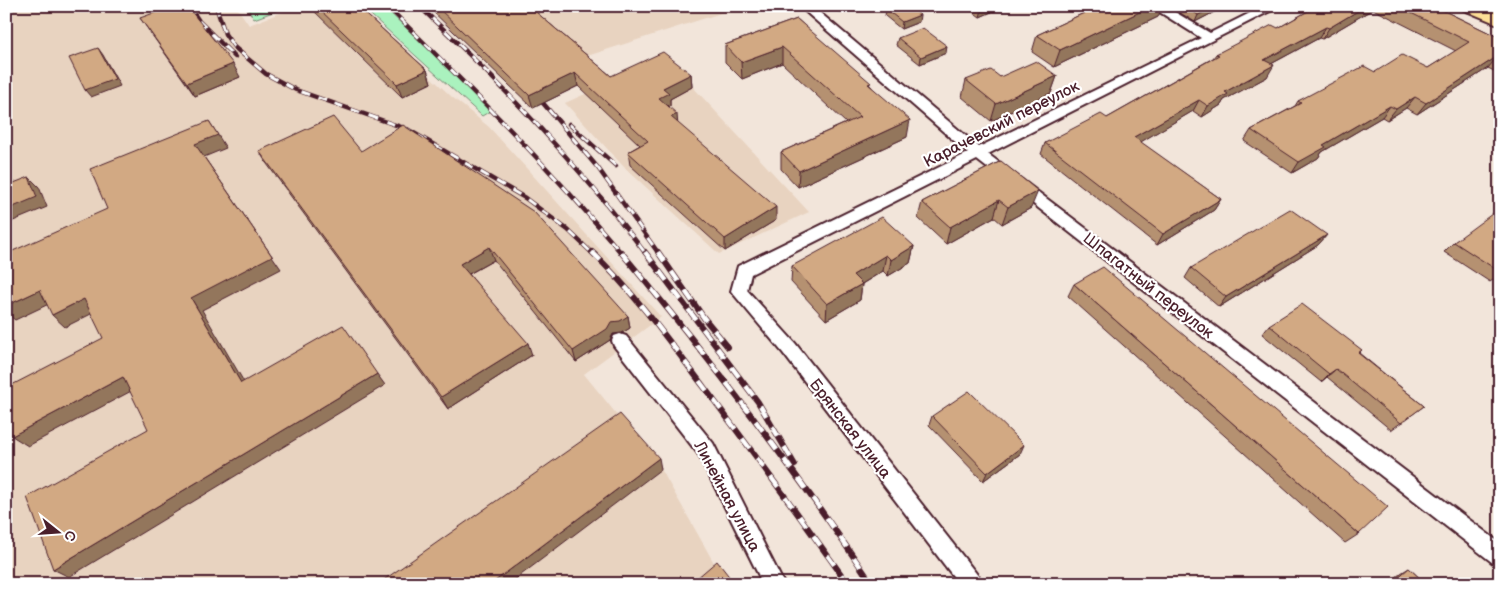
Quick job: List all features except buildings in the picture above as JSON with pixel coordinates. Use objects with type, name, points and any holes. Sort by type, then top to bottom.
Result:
[{"type":"main road","points":[[1470,6],[1500,20]]},
{"type":"street","name":"Шпагатный переулок","points":[[804,6],[978,154],[1500,556]]},
{"type":"street","points":[[1156,6],[1210,38]]},
{"type":"street","name":"Карачевский переулок","points":[[744,270],[1274,6]]},
{"type":"street","name":"Брянская улица","points":[[744,270],[739,291],[789,348],[972,584]]},
{"type":"street","name":"Линейная улица","points":[[620,341],[706,449],[774,584]]},
{"type":"shaded area","points":[[6,6],[236,6],[249,25],[298,6],[355,6],[452,97],[489,127],[661,317],[584,374],[661,469],[718,570],[729,584],[6,584]]},
{"type":"shaded area","points":[[455,6],[743,6],[528,75]]},
{"type":"shaded area","points":[[666,58],[809,212],[719,254],[624,167],[565,103]]},
{"type":"green space","points":[[246,6],[289,6],[254,19]]},
{"type":"green space","points":[[361,6],[383,6],[492,110],[482,116]]},
{"type":"railway","points":[[189,6],[199,21],[235,57]]},
{"type":"railway","points":[[216,6],[225,34],[234,47],[266,74],[296,90],[407,129],[525,198],[568,230],[593,254]]},
{"type":"railway","points":[[387,6],[478,96],[537,158],[622,254]]},
{"type":"railway","points":[[419,6],[538,125],[620,220],[646,254]]},
{"type":"railway","points":[[537,96],[598,168],[659,254]]},
{"type":"railway","points":[[569,124],[616,166]]},
{"type":"railway","points":[[592,252],[637,300],[664,335],[759,460],[848,584]]},
{"type":"railway","points":[[621,252],[751,415],[813,499],[872,584]]},
{"type":"railway","points":[[645,252],[758,402],[795,465]]},
{"type":"railway","points":[[658,252],[704,318],[728,347]]}]
